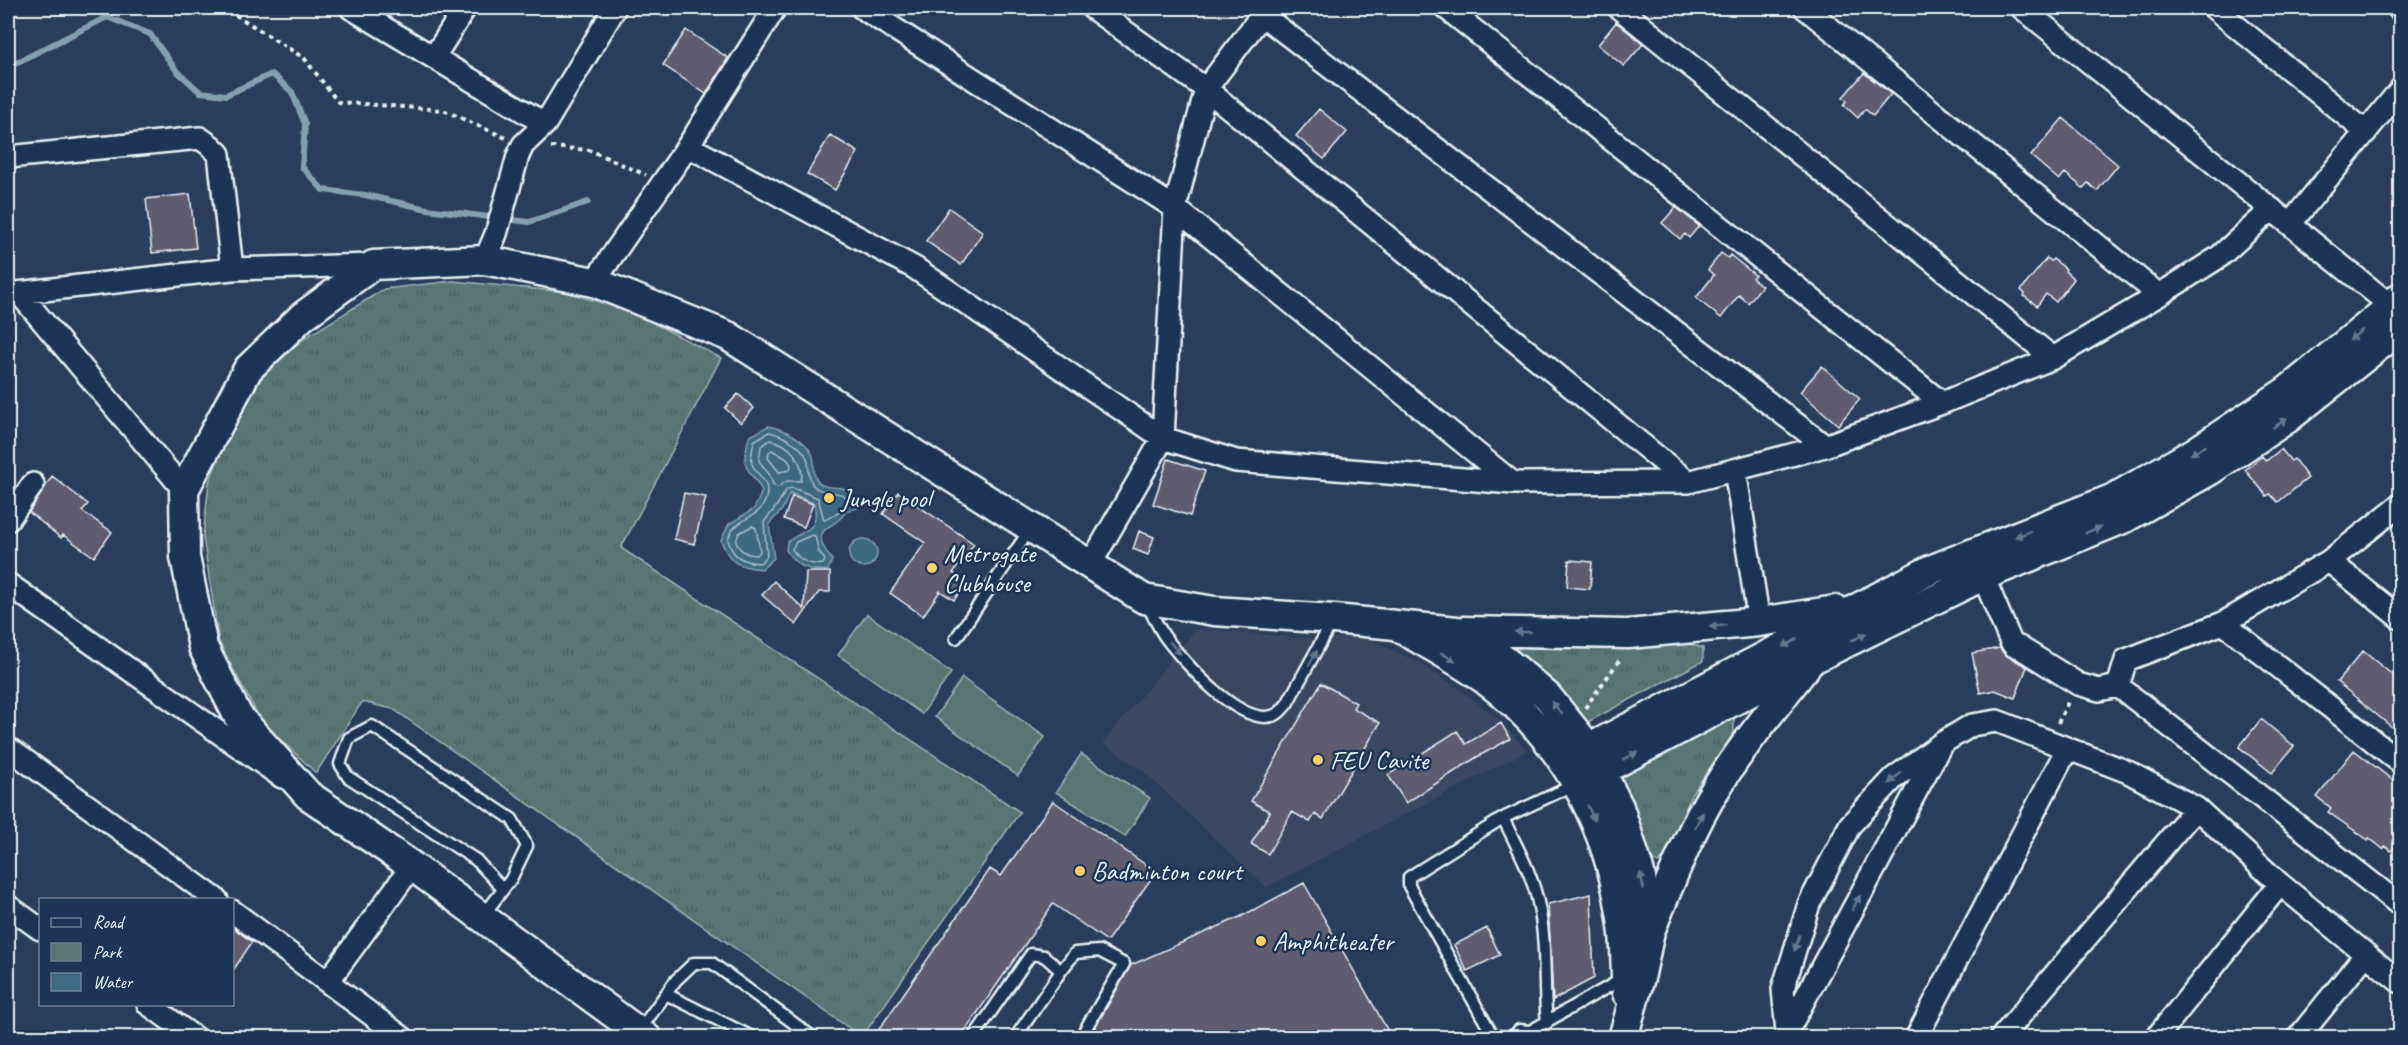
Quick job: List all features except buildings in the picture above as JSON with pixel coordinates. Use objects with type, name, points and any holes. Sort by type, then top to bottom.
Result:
[{"type":"street","points":[[351,8],[545,124]]},
{"type":"street","points":[[434,57],[465,8]]},
{"type":"street","points":[[490,247],[520,151],[545,124],[615,8]]},
{"type":"street","points":[[594,282],[688,146],[775,8]]},
{"type":"street","points":[[862,8],[1175,208],[1513,483]]},
{"type":"street","points":[[1092,8],[1206,89],[1688,482]]},
{"type":"street","points":[[1446,8],[1942,403]]},
{"type":"street","points":[[1619,8],[2053,357]]},
{"type":"street","points":[[1805,8],[2159,295]]},
{"type":"street","points":[[2022,8],[2398,311]]},
{"type":"street","points":[[2214,8],[2366,132]]},
{"type":"street","points":[[1090,565],[1163,438],[1175,208],[1206,89],[1265,11],[1825,446]]},
{"type":"street","points":[[2290,224],[2400,90]]},
{"type":"street","points":[[8,157],[200,138],[219,154],[232,268]]},
{"type":"street","points":[[688,146],[915,268],[1163,438],[1236,461],[1513,483],[1688,482],[1825,446],[1942,403],[2053,357],[2159,295],[2219,256],[2272,209]]},
{"type":"street","points":[[13,294],[232,268],[373,265],[490,247],[594,282],[728,336],[1144,599],[1214,610],[1456,631],[1628,634],[1759,621],[1859,606]]},
{"type":"street","points":[[308,795],[238,716],[202,647],[185,557],[184,490],[248,369],[303,316],[373,265]]},
{"type":"street","points":[[13,294],[184,490]]},
{"type":"street","points":[[1583,766],[1811,660],[1983,576],[2125,518],[2209,471],[2288,418],[2398,311]]},
{"type":"street","points":[[1583,766],[1859,606],[1930,570],[2114,498],[2195,452],[2287,391],[2398,311]]},
{"type":"street","points":[[1736,470],[1759,621]]},
{"type":"street","points":[[8,520],[33,484]]},
{"type":"street","points":[[2118,686],[2126,660],[2223,623],[2329,561],[2400,505]]},
{"type":"street","points":[[2329,561],[2400,618]]},
{"type":"street","points":[[1983,576],[2014,646],[2078,684],[2099,690],[2118,686],[2400,905]]},
{"type":"street","points":[[8,584],[412,866],[643,1034]]},
{"type":"street","points":[[2223,623],[2400,762]]},
{"type":"street","points":[[1398,626],[1483,678],[1508,698],[1555,748],[1583,766],[1619,807],[1640,873],[1650,931]]},
{"type":"street","points":[[1456,631],[1490,649],[1548,697],[1583,766],[1598,827],[1613,874],[1633,975]]},
{"type":"street","points":[[1626,1029],[1633,975],[1694,830],[1714,791],[1738,754],[1811,660]]},
{"type":"street","points":[[1785,1035],[1782,989],[1809,904],[1850,825],[1894,778],[1942,743],[1972,725],[1997,722],[2128,772],[2196,808],[2280,884],[2400,982]]},
{"type":"street","points":[[1785,1035],[1942,743]]},
{"type":"street","points":[[1916,1038],[2058,745]]},
{"type":"street","points":[[8,748],[214,898]]},
{"type":"street","points":[[2001,1038],[2196,808]]},
{"type":"street","points":[[329,980],[412,866]]},
{"type":"street","points":[[2156,1038],[2280,884]]},
{"type":"street","points":[[8,906],[39,928]]},
{"type":"street","points":[[234,912],[329,980],[403,1038]]},
{"type":"street","points":[[2298,1038],[2366,954]]},
{"type":"street","points":[[149,1006],[195,1038]]},
{"type":"lane","points":[[956,638],[1031,527]]},
{"type":"lane","points":[[1144,599],[1165,637],[1203,681],[1224,698],[1250,714],[1265,717],[1277,714],[1287,704],[1334,619]]},
{"type":"lane","points":[[482,917],[511,879],[526,846],[513,819],[372,726],[349,738],[340,764],[348,777],[476,860],[503,889]]},
{"type":"lane","points":[[1583,766],[1409,877],[1409,886],[1492,1037],[1512,1037],[1520,1030],[1532,1034],[1547,1023],[1633,975]]},
{"type":"lane","points":[[1503,818],[1530,873],[1539,908],[1545,953],[1547,1023]]},
{"type":"lane","points":[[1015,1038],[1075,953],[1099,951],[1124,964],[1080,1038]]},
{"type":"lane","points":[[973,1038],[1031,954],[1044,956],[1061,971]]},
{"type":"lane","points":[[643,1034],[676,980],[694,963],[712,963],[814,1038]]},
{"type":"lane","points":[[666,994],[754,1038]]},
{"type":"path","points":[[8,10],[15,8]]},
{"type":"path","points":[[219,8],[231,12],[304,58],[338,102],[443,110],[520,151],[589,150],[663,182]]},
{"type":"path","points":[[1583,710],[1623,656]]},
{"type":"path","points":[[2058,745],[2078,684]]},
{"type":"shaded area","name":"FEU Cavite","points":[[1196,629],[1305,638],[1366,638],[1416,661],[1465,693],[1503,723],[1527,751],[1266,887],[1142,770],[1103,743]]},
{"type":"green space","points":[[453,281],[566,292],[632,312],[721,358],[621,548],[1020,812],[862,1037],[393,709],[362,702],[316,773],[261,721],[219,642],[203,537],[209,482],[234,422],[256,377],[308,336],[384,289]]},
{"type":"green space","points":[[867,614],[951,673],[922,714],[838,655]]},
{"type":"green space","points":[[1686,643],[1703,648],[1703,661],[1582,725],[1515,657],[1518,649],[1526,645]]},
{"type":"green space","points":[[962,678],[1045,737],[1018,776],[935,717]]},
{"type":"green space","points":[[1723,712],[1734,719],[1734,733],[1691,795],[1668,852],[1659,863],[1645,859],[1636,838],[1617,767]]},
{"type":"green space","points":[[1081,754],[1150,798],[1125,837],[1056,792]]},
{"type":"water","name":"Jungle pool","points":[[768,426],[787,432],[810,450],[819,483],[824,486],[847,489],[855,498],[858,508],[846,511],[822,534],[821,540],[824,548],[832,560],[828,570],[804,567],[786,550],[787,542],[810,528],[815,519],[814,503],[790,493],[782,510],[769,524],[774,558],[762,569],[741,565],[731,559],[724,548],[721,540],[729,524],[754,509],[762,491],[746,466],[745,455],[749,437]]},
{"type":"water","points":[[863,539],[873,543],[877,553],[873,563],[863,567],[853,563],[849,553],[853,543]]},
{"type":"waterway","points":[[8,67],[107,17],[150,34],[176,70],[200,92],[226,95],[272,74],[292,92],[305,124],[302,167],[323,190],[365,195],[427,209],[529,222],[588,202]]},
{"type":"place","name":"Jungle pool","points":[[829,498]]},
{"type":"place","name":"Metrogate Clubhouse","points":[[932,568]]},
{"type":"place","name":"FEU Cavite","points":[[1318,760]]},
{"type":"place","name":"Badminton court","points":[[1080,871]]},
{"type":"place","name":"Amphitheater","points":[[1261,941]]}]
